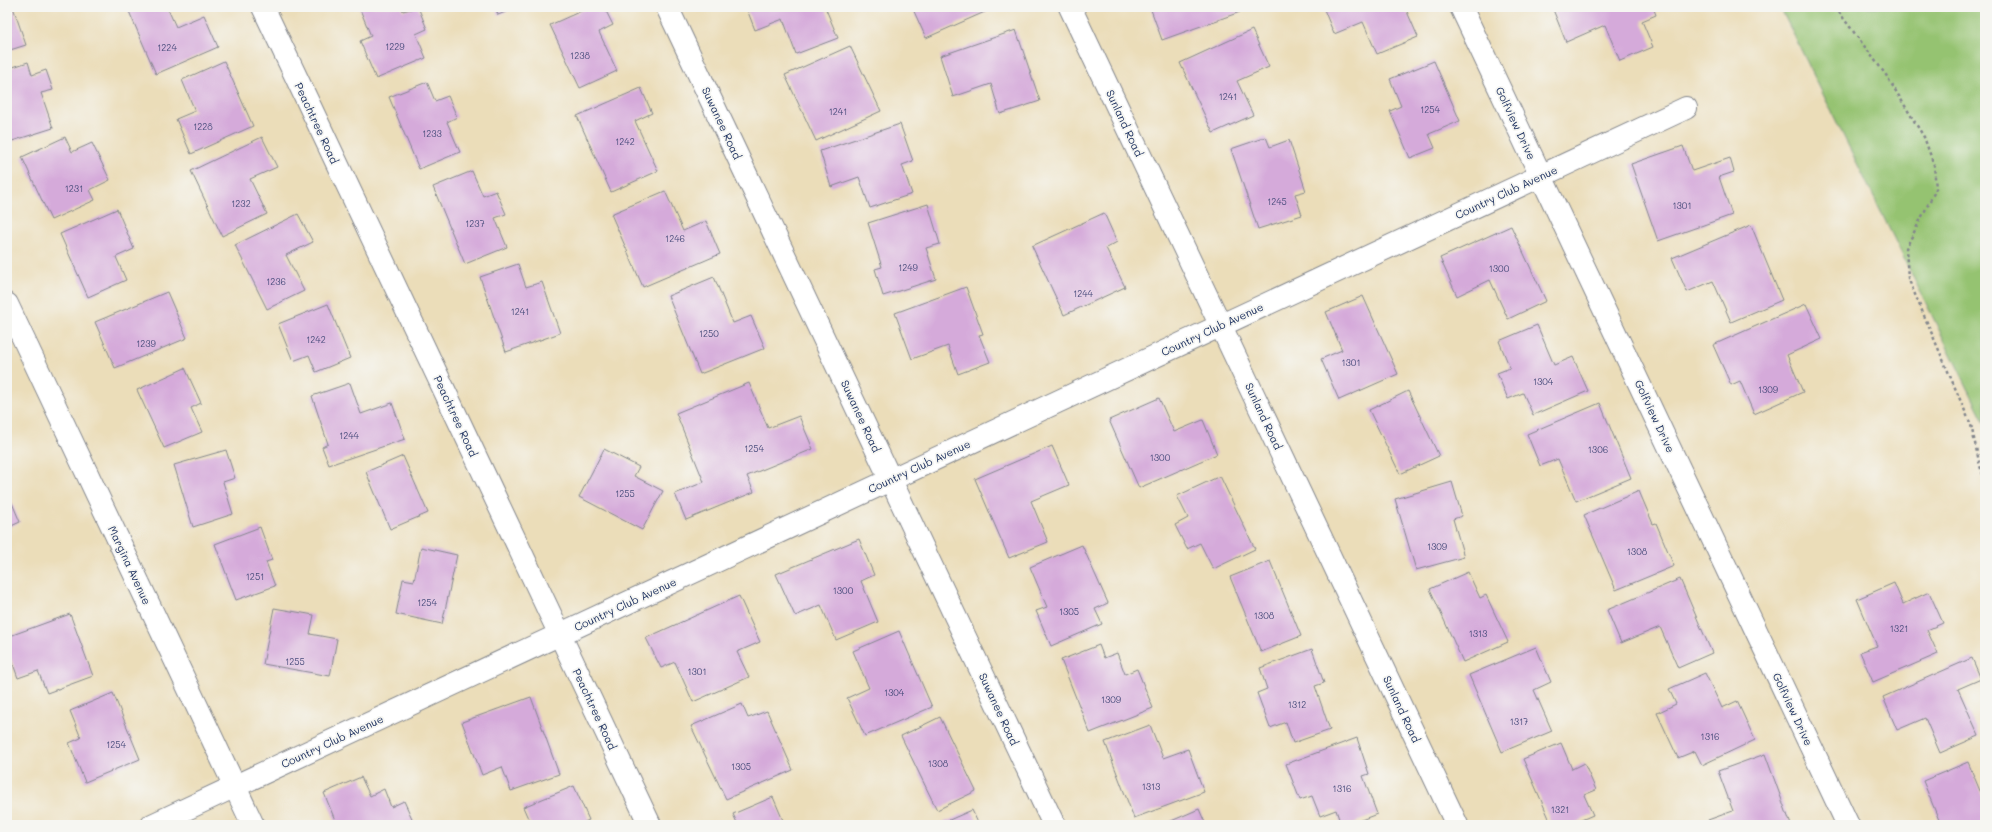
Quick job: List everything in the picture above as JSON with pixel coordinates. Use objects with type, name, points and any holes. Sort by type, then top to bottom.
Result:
[{"type":"street","name":"Peachtree Road","points":[[262,7],[650,825]]},
{"type":"street","name":"Suwanee Road","points":[[667,7],[1054,825]]},
{"type":"street","name":"Sunland Road","points":[[1070,7],[1457,825]]},
{"type":"street","name":"Golfview Drive","points":[[1461,7],[1848,825]]},
{"type":"street","name":"Country Club Avenue","points":[[152,825],[1686,108]]},
{"type":"street","name":"Margina Avenue","points":[[7,304],[253,825]]},
{"type":"path","points":[[1835,7],[1886,75],[1924,137],[1934,165],[1936,189],[1906,248],[1908,278],[1971,425],[1980,466],[1985,480]]},
{"type":"green space","points":[[1780,7],[1985,7],[1985,423]]},
{"type":"building","points":[[7,7],[13,7],[26,45],[7,51]]},
{"type":"building","points":[[132,7],[167,7],[176,27],[204,15],[218,47],[156,74],[128,9]]},
{"type":"building","points":[[359,7],[402,7],[403,11],[418,7],[427,29],[416,34],[426,58],[376,79],[360,41],[371,36]]},
{"type":"building","points":[[495,7],[518,7],[498,15]]},
{"type":"building","points":[[590,7],[604,7],[613,25],[599,32],[617,71],[580,88],[550,25]]},
{"type":"building","points":[[746,7],[825,7],[838,38],[796,54],[783,19],[755,30]]},
{"type":"building","points":[[912,7],[996,7],[926,38]]},
{"type":"building","points":[[1150,7],[1238,7],[1240,12],[1162,40]]},
{"type":"building","points":[[1323,7],[1405,7],[1418,37],[1377,54],[1363,22],[1334,34]]},
{"type":"building","points":[[1552,7],[1653,7],[1656,15],[1642,21],[1653,47],[1620,61],[1605,25],[1566,42]]},
{"type":"building","points":[[1016,30],[1040,101],[1000,114],[991,84],[953,97],[940,56]]},
{"type":"building","points":[[1252,30],[1269,67],[1237,81],[1253,115],[1213,133],[1180,63]]},
{"type":"building","points":[[850,46],[881,111],[816,141],[785,75]]},
{"type":"building","points":[[224,61],[253,126],[191,154],[176,119],[195,111],[182,80]]},
{"type":"building","points":[[1434,61],[1460,121],[1429,134],[1435,148],[1410,158],[1390,111],[1401,106],[1390,79]]},
{"type":"building","points":[[28,62],[32,75],[46,70],[53,90],[41,93],[53,128],[9,142],[7,135],[7,69]]},
{"type":"building","points":[[427,82],[435,101],[448,96],[457,117],[447,122],[460,152],[419,169],[389,97]]},
{"type":"building","points":[[641,88],[652,113],[635,121],[658,171],[611,192],[577,116]]},
{"type":"building","points":[[900,124],[913,161],[902,165],[912,194],[870,208],[859,177],[831,187],[820,151]]},
{"type":"building","points":[[65,137],[72,152],[92,143],[110,180],[90,190],[95,200],[51,220],[22,157]]},
{"type":"building","points":[[262,137],[277,167],[250,179],[267,214],[222,236],[191,171]]},
{"type":"building","points":[[1266,137],[1270,147],[1289,140],[1306,191],[1295,194],[1302,215],[1258,229],[1231,149]]},
{"type":"building","points":[[1683,146],[1692,171],[1730,158],[1734,172],[1719,177],[1732,215],[1658,241],[1631,164]]},
{"type":"building","points":[[472,171],[483,196],[496,191],[506,214],[495,218],[507,247],[465,264],[433,187]]},
{"type":"building","points":[[665,191],[683,231],[706,221],[720,254],[643,287],[611,214]]},
{"type":"building","points":[[928,204],[940,244],[926,248],[936,279],[883,296],[875,269],[882,267],[868,223]]},
{"type":"building","points":[[117,209],[134,249],[116,257],[126,280],[88,297],[60,234]]},
{"type":"building","points":[[1104,213],[1117,242],[1106,248],[1125,287],[1064,315],[1032,246]]},
{"type":"building","points":[[298,214],[313,242],[286,255],[304,291],[267,309],[235,245]]},
{"type":"building","points":[[1751,225],[1782,300],[1731,322],[1713,281],[1687,292],[1672,258]]},
{"type":"building","points":[[1511,226],[1546,301],[1508,319],[1490,280],[1457,296],[1440,258]]},
{"type":"building","points":[[518,264],[526,287],[542,282],[560,333],[506,352],[480,277]]},
{"type":"building","points":[[714,277],[733,323],[751,316],[765,348],[700,374],[668,296]]},
{"type":"building","points":[[966,287],[983,334],[979,335],[990,362],[958,374],[948,346],[912,359],[895,313]]},
{"type":"building","points":[[167,292],[187,338],[115,368],[95,322]]},
{"type":"building","points":[[1363,296],[1398,374],[1339,400],[1321,359],[1342,350],[1326,312]]},
{"type":"building","points":[[328,304],[350,358],[316,372],[309,355],[293,361],[278,324]]},
{"type":"building","points":[[1806,304],[1822,339],[1787,355],[1803,392],[1754,414],[1740,381],[1731,385],[1713,345]]},
{"type":"building","points":[[1537,325],[1554,365],[1573,357],[1588,391],[1533,415],[1523,393],[1508,399],[1497,373],[1510,368],[1499,341]]},
{"type":"building","points":[[185,368],[201,403],[191,408],[202,432],[164,448],[137,390]]},
{"type":"building","points":[[350,383],[361,414],[392,403],[405,439],[329,465],[322,447],[328,444],[312,396]]},
{"type":"building","points":[[749,383],[768,428],[799,416],[813,449],[747,476],[754,492],[686,520],[675,494],[704,482],[676,413]]},
{"type":"building","points":[[1408,391],[1439,456],[1400,474],[1369,410]]},
{"type":"building","points":[[1159,398],[1174,432],[1203,420],[1217,454],[1139,488],[1109,420]]},
{"type":"building","points":[[1600,403],[1631,478],[1576,501],[1558,459],[1540,466],[1527,434]]},
{"type":"building","points":[[1052,446],[1069,485],[1031,501],[1048,542],[1009,558],[975,479]]},
{"type":"building","points":[[604,449],[639,467],[634,476],[663,491],[642,530],[579,497]]},
{"type":"building","points":[[226,450],[235,478],[223,482],[233,514],[193,527],[174,465]]},
{"type":"building","points":[[403,456],[428,513],[390,529],[366,472]]},
{"type":"building","points":[[1220,476],[1255,549],[1213,569],[1200,543],[1187,549],[1175,525],[1188,518],[1177,496]]},
{"type":"building","points":[[1452,482],[1462,516],[1453,519],[1464,557],[1416,570],[1395,499]]},
{"type":"building","points":[[7,491],[20,522],[7,528]]},
{"type":"building","points":[[1639,491],[1653,524],[1656,523],[1674,566],[1616,590],[1584,515]]},
{"type":"building","points":[[260,527],[272,560],[266,562],[275,586],[236,600],[215,544]]},
{"type":"building","points":[[859,539],[874,575],[861,581],[878,622],[836,640],[821,605],[795,616],[776,574]]},
{"type":"building","points":[[1082,545],[1108,603],[1095,609],[1102,624],[1051,646],[1036,611],[1047,607],[1030,567]]},
{"type":"building","points":[[421,547],[457,555],[442,624],[396,614],[403,579],[414,581]]},
{"type":"building","points":[[1270,561],[1301,636],[1261,652],[1230,577]]},
{"type":"building","points":[[1468,572],[1480,598],[1486,595],[1508,642],[1463,662],[1430,589]]},
{"type":"building","points":[[1680,579],[1712,653],[1678,668],[1660,627],[1621,643],[1607,610]]},
{"type":"building","points":[[1894,583],[1903,604],[1929,592],[1943,623],[1927,630],[1938,654],[1873,682],[1860,652],[1877,646],[1857,599]]},
{"type":"building","points":[[739,596],[760,642],[737,652],[749,677],[693,702],[675,662],[661,668],[646,638]]},
{"type":"building","points":[[274,608],[314,615],[310,634],[337,639],[330,676],[263,664]]},
{"type":"building","points":[[70,614],[93,676],[47,693],[38,671],[18,678],[7,647],[7,637]]},
{"type":"building","points":[[899,631],[932,707],[865,736],[847,698],[869,688],[853,651]]},
{"type":"building","points":[[1099,645],[1104,658],[1117,653],[1125,674],[1137,669],[1153,708],[1090,733],[1061,660]]},
{"type":"building","points":[[1536,647],[1551,682],[1534,690],[1552,731],[1502,752],[1469,675]]},
{"type":"building","points":[[1312,649],[1324,683],[1315,686],[1330,730],[1293,743],[1286,722],[1270,728],[1257,693],[1267,689],[1260,668]]},
{"type":"building","points":[[1972,658],[1981,679],[1958,689],[1979,736],[1940,753],[1925,718],[1897,730],[1883,697]]},
{"type":"building","points":[[1705,673],[1722,708],[1737,701],[1755,740],[1702,765],[1695,751],[1678,758],[1657,713],[1676,704],[1669,689]]},
{"type":"building","points":[[113,693],[140,759],[85,782],[69,743],[81,738],[70,711]]},
{"type":"building","points":[[531,697],[559,774],[511,791],[502,767],[482,775],[462,722]]},
{"type":"building","points":[[742,704],[748,718],[767,711],[793,770],[726,799],[691,726]]},
{"type":"building","points":[[940,717],[976,791],[937,810],[901,736]]},
{"type":"building","points":[[1150,725],[1163,758],[1188,749],[1204,792],[1134,818],[1105,742]]},
{"type":"building","points":[[1357,738],[1369,774],[1363,776],[1377,814],[1348,825],[1341,825],[1336,810],[1320,816],[1312,796],[1300,800],[1286,764]]},
{"type":"building","points":[[1561,743],[1572,769],[1584,763],[1596,790],[1584,795],[1593,815],[1570,825],[1552,825],[1523,759]]},
{"type":"building","points":[[1765,754],[1791,825],[1710,825],[1708,820],[1733,811],[1718,771]]},
{"type":"building","points":[[1968,762],[1983,798],[1985,798],[1985,825],[1941,825],[1923,781]]},
{"type":"building","points":[[361,777],[370,796],[384,789],[391,807],[404,801],[415,825],[337,825],[324,793]]},
{"type":"building","points":[[574,786],[589,820],[578,825],[531,825],[523,807]]},
{"type":"building","points":[[773,797],[785,825],[738,825],[733,814]]},
{"type":"building","points":[[1199,809],[1206,825],[1162,825]]},
{"type":"building","points":[[972,810],[979,825],[938,825]]}]
